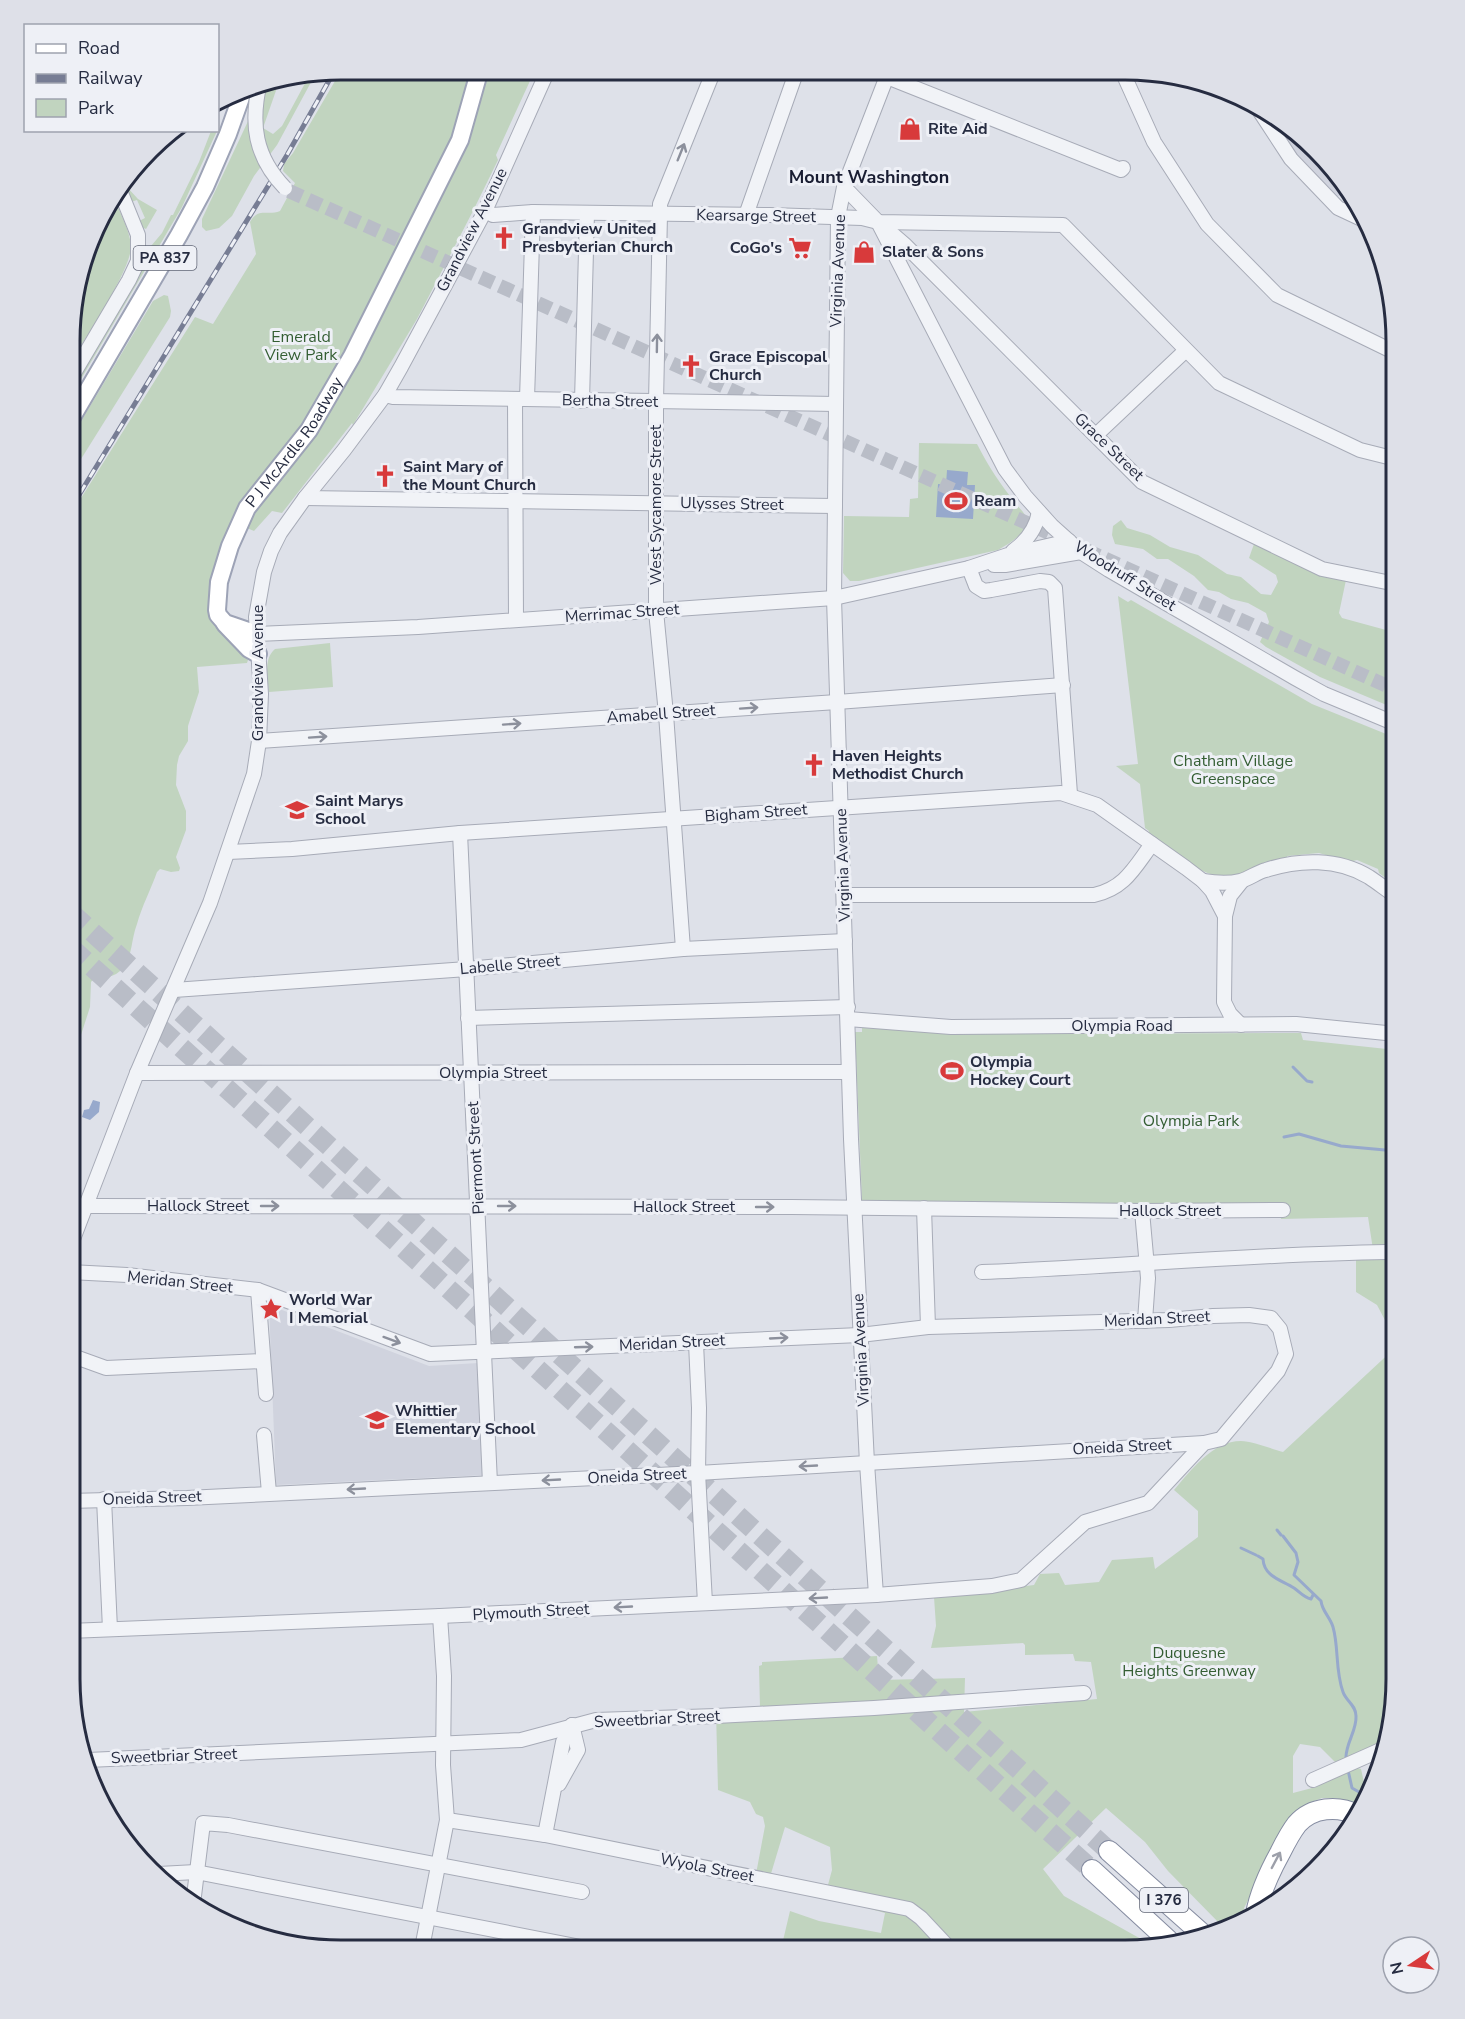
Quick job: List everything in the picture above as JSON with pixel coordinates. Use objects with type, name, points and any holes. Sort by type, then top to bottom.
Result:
[{"type":"highway","points":[[1260,1902],[1267,1877],[1292,1832],[1302,1820],[1316,1812],[1332,1808],[1349,1812]]},
{"type":"highway","name":"I 376","points":[[1109,1851],[1197,1929]]},
{"type":"highway","name":"I 376","points":[[1092,1870],[1164,1936]]},
{"type":"main road","name":"P J McArdle Roadway","points":[[225,623],[217,610],[219,582],[234,536],[247,508],[309,430],[352,356],[460,140],[477,80]]},
{"type":"main road","name":"PA 837","points":[[80,404],[205,187],[240,99]]},
{"type":"main road","points":[[225,623],[257,634]]},
{"type":"main road","points":[[225,623],[249,649],[258,654]]},
{"type":"street","name":"Grandview Avenue","points":[[80,1220],[137,1073],[210,903],[254,774],[259,741],[261,694],[256,617],[260,588],[271,551],[280,533],[304,498],[385,395],[485,211],[544,80]]},
{"type":"street","name":"West Sycamore Street","points":[[683,950],[656,610],[656,402],[660,204],[710,80]]},
{"type":"street","points":[[746,215],[793,80]]},
{"type":"street","name":"Virginia Avenue","points":[[876,1595],[867,1463],[848,1072],[845,895],[834,598],[838,217],[844,187],[886,80]]},
{"type":"street","points":[[903,80],[1122,169]]},
{"type":"street","points":[[1126,80],[1154,142],[1207,224],[1277,295],[1386,348]]},
{"type":"street","points":[[258,93],[255,116],[257,139],[268,167],[287,189]]},
{"type":"street","points":[[1268,123],[1291,159],[1338,208],[1354,215]]},
{"type":"street","name":"Woodruff Street","points":[[844,187],[878,222],[997,455],[1014,482],[1039,512],[1069,542],[1109,570],[1295,678],[1324,694],[1386,720]]},
{"type":"street","points":[[80,363],[138,261],[138,235],[123,198]]},
{"type":"street","name":"Kearsarge Street","points":[[485,211],[493,215],[533,212],[746,215],[862,218],[878,222],[1063,225],[1185,351]]},
{"type":"street","points":[[516,620],[515,502],[533,212]]},
{"type":"street","points":[[582,401],[587,213]]},
{"type":"street","name":"Grace Street","points":[[878,222],[904,244],[1142,482],[1322,569],[1386,582]]},
{"type":"street","points":[[1096,435],[1185,351],[1219,383],[1360,450],[1386,456]]},
{"type":"street","name":"Bertha Street","points":[[385,395],[582,401],[836,404]]},
{"type":"street","name":"Ulysses Street","points":[[304,498],[835,506]]},
{"type":"street","points":[[1008,555],[1026,541],[1037,521],[1039,512]]},
{"type":"street","name":"Merrimac Street","points":[[257,634],[407,628],[834,598],[1069,542]]},
{"type":"street","name":"Merrimac Street","points":[[976,566],[1005,565],[1081,552]]},
{"type":"street","points":[[976,566],[976,586],[984,591],[1040,581],[1052,585],[1056,594],[1070,794]]},
{"type":"street","name":"Amabell Street","points":[[259,741],[1063,685]]},
{"type":"street","name":"Bigham Street","points":[[228,852],[292,849],[460,833],[673,818],[781,813],[1045,793],[1070,794],[1097,805],[1203,881],[1225,916]]},
{"type":"street","name":"Piermont Street","points":[[460,833],[490,1483]]},
{"type":"street","points":[[845,895],[1094,895],[1111,890],[1124,882],[1152,844]]},
{"type":"street","points":[[1203,881],[1224,883],[1242,881],[1279,866],[1313,861],[1365,875],[1386,889]]},
{"type":"street","points":[[1205,1025],[1218,1014],[1224,1002],[1225,916],[1230,897],[1242,881]]},
{"type":"street","name":"Labelle Street","points":[[174,990],[467,969],[683,950],[845,941]]},
{"type":"street","points":[[1224,1002],[1230,1014],[1240,1025]]},
{"type":"street","name":"Olympia Road","points":[[468,1018],[848,1013],[951,1027],[1296,1024],[1386,1033]]},
{"type":"street","name":"Olympia Street","points":[[137,1073],[848,1072]]},
{"type":"street","name":"Hallock Street","points":[[85,1206],[1283,1210]]},
{"type":"street","points":[[924,1208],[927,1327]]},
{"type":"street","points":[[1142,1211],[1148,1290],[1145,1321]]},
{"type":"street","points":[[982,1272],[1322,1253],[1386,1252]]},
{"type":"street","name":"Meridan Street","points":[[80,1273],[127,1275],[258,1290],[430,1354],[861,1335],[927,1327],[1185,1320],[1213,1316],[1271,1318],[1281,1329],[1286,1354],[1278,1371],[1221,1439],[1204,1443]]},
{"type":"street","points":[[258,1290],[266,1394]]},
{"type":"street","points":[[696,1343],[699,1408],[698,1473],[705,1603]]},
{"type":"street","points":[[80,1359],[106,1368],[263,1361]]},
{"type":"street","points":[[264,1435],[269,1493]]},
{"type":"street","name":"Oneida Street","points":[[80,1500],[187,1498],[698,1473],[1204,1443]]},
{"type":"street","name":"Plymouth Street","points":[[80,1630],[876,1595],[992,1586],[1021,1580],[1084,1522],[1148,1503],[1204,1443]]},
{"type":"street","points":[[104,1499],[110,1629]]},
{"type":"street","points":[[424,1940],[447,1820],[444,1782],[444,1676],[440,1616]]},
{"type":"street","name":"Sweetbriar Street","points":[[92,1760],[521,1740],[596,1720],[874,1708],[1084,1693]]},
{"type":"street","points":[[545,1835],[563,1742],[572,1725]]},
{"type":"street","points":[[1313,1780],[1375,1752]]},
{"type":"street","name":"Wyola Street","points":[[447,1820],[545,1835],[909,1909],[942,1940]]},
{"type":"street","points":[[194,1894],[203,1823],[228,1825],[582,1892]]},
{"type":"street","points":[[167,1874],[196,1872],[549,1940]]},
{"type":"shaded area","points":[[1282,132],[1321,168],[1341,196],[1336,197],[1295,154]]},
{"type":"shaded area","name":"Whittier Elementary School","points":[[269,1305],[429,1366],[478,1363],[485,1475],[276,1485]]},
{"type":"green space","name":"Emerald View Park","points":[[336,80],[530,80],[496,155],[498,160],[473,211],[417,319],[353,425],[352,423],[282,513],[272,511],[254,531],[247,528],[245,500],[209,611],[248,660],[247,663],[197,667],[199,692],[188,726],[188,741],[179,756],[177,765],[176,785],[186,811],[186,830],[176,857],[180,868],[179,871],[171,872],[160,869],[157,872],[139,917],[129,958],[123,968],[114,975],[91,982],[90,1007],[80,1038],[80,500],[195,317],[213,324],[256,254],[250,222],[260,213],[280,211],[295,183],[283,171],[284,164],[293,153]]},
{"type":"green space","points":[[311,81],[277,145],[254,176],[232,216],[219,228],[206,231],[202,227],[202,219],[262,91],[277,87],[263,128],[273,134],[282,126],[306,82]]},
{"type":"green space","points":[[211,132],[217,132],[182,207],[80,381],[80,374],[134,282],[146,252],[173,215],[199,162]]},
{"type":"green space","points":[[129,189],[138,199],[157,210],[146,229],[141,227],[139,221],[145,218],[137,200],[131,202],[127,192]]},
{"type":"green space","points":[[117,205],[128,232],[131,245],[130,255],[107,303],[80,346],[80,324],[88,273],[99,241]]},
{"type":"green space","points":[[164,295],[168,296],[170,317],[80,461],[80,423],[153,301]]},
{"type":"green space","points":[[919,443],[977,444],[995,475],[1025,516],[1027,520],[1024,530],[998,550],[859,581],[850,581],[843,573],[844,516],[909,517],[910,499],[918,498]]},
{"type":"green space","points":[[1121,520],[1127,528],[1150,535],[1170,547],[1198,555],[1227,574],[1241,577],[1261,594],[1271,595],[1278,582],[1276,575],[1249,558],[1254,544],[1298,565],[1346,580],[1339,613],[1342,618],[1386,630],[1386,705],[1320,677],[1266,647],[1260,642],[1269,622],[1266,613],[1248,603],[1208,590],[1194,576],[1168,559],[1157,559],[1143,549],[1115,544],[1112,535],[1113,526]]},
{"type":"green space","name":"Chatham Village Greenspace","points":[[1118,596],[1128,602],[1131,600],[1312,704],[1386,734],[1386,878],[1379,873],[1378,869],[1357,860],[1349,862],[1319,853],[1287,856],[1287,859],[1239,876],[1226,877],[1202,870],[1179,857],[1148,833],[1149,831],[1145,828],[1140,784],[1116,766],[1138,764]]},
{"type":"green space","points":[[330,643],[333,687],[269,692],[268,663],[275,649]]},
{"type":"green space","name":"Olympia Park","points":[[862,1028],[1005,1034],[1301,1033],[1303,1040],[1386,1049],[1386,1322],[1377,1305],[1356,1292],[1356,1256],[1374,1256],[1368,1217],[1281,1219],[1280,1205],[862,1201],[855,1032],[862,1032]]},
{"type":"green space","name":"Duquesne Heights Greenway","points":[[1386,1356],[1386,1678],[1377,1745],[1336,1763],[1320,1747],[1300,1744],[1293,1756],[1293,1793],[1316,1787],[1354,1767],[1361,1769],[1364,1783],[1354,1803],[1335,1798],[1322,1798],[1306,1804],[1290,1818],[1244,1911],[1218,1922],[1168,1871],[1145,1842],[1106,1808],[1043,1869],[1064,1896],[1141,1939],[783,1940],[790,1911],[819,1921],[881,1933],[885,1913],[825,1896],[832,1870],[830,1847],[785,1827],[770,1877],[756,1874],[765,1826],[763,1817],[756,1814],[750,1802],[718,1790],[716,1711],[760,1708],[759,1666],[762,1662],[877,1656],[879,1680],[965,1678],[964,1712],[1097,1699],[1091,1662],[1075,1661],[1073,1654],[1025,1655],[1023,1643],[931,1648],[936,1626],[934,1597],[1034,1585],[1040,1574],[1059,1573],[1065,1585],[1099,1582],[1112,1560],[1153,1557],[1155,1569],[1198,1537],[1198,1511],[1174,1490],[1203,1458],[1221,1446],[1241,1441],[1283,1452]]},
{"type":"water","name":"Ream","points":[[947,470],[968,472],[967,485],[975,485],[973,519],[936,517],[938,484],[946,485]]},
{"type":"water","points":[[93,1100],[100,1102],[99,1112],[90,1120],[82,1117],[84,1110],[89,1109]]},
{"type":"waterway","points":[[1293,1067],[1307,1081],[1312,1082]]},
{"type":"waterway","points":[[1284,1137],[1299,1134],[1341,1146],[1386,1150]]},
{"type":"waterway","points":[[1277,1530],[1281,1535]]},
{"type":"waterway","points":[[1283,1536],[1296,1553],[1298,1562],[1294,1575],[1321,1601],[1333,1627],[1341,1684],[1344,1695],[1356,1716],[1346,1757]]},
{"type":"waterway","points":[[1241,1548],[1256,1555]]},
{"type":"waterway","points":[[1258,1556],[1263,1559],[1267,1570],[1274,1577],[1308,1598],[1311,1599],[1313,1595]]},
{"type":"waterway","points":[[1348,1770],[1352,1788],[1360,1792]]},
{"type":"tunnel","points":[[289,191],[1069,542]]},
{"type":"tunnel","points":[[1086,550],[1386,685]]},
{"type":"tunnel","points":[[80,921],[1109,1851]]},
{"type":"tunnel","points":[[80,956],[1092,1870]]},
{"type":"railway","points":[[80,493],[287,155],[329,80]]},
{"type":"place","name":"Rite Aid","points":[[910,129]]},
{"type":"place","name":"Grandview United Presbyterian Church","points":[[504,238]]},
{"type":"place","name":"CoGo's","points":[[800,248]]},
{"type":"place","name":"Slater & Sons","points":[[864,252]]},
{"type":"place","name":"Grace Episcopal Church","points":[[691,366]]},
{"type":"place","name":"Saint Mary of the Mount Church","points":[[385,476]]},
{"type":"place","name":"Ream","points":[[956,501]]},
{"type":"place","name":"Haven Heights Methodist Church","points":[[814,765]]},
{"type":"place","name":"Saint Marys School","points":[[297,810]]},
{"type":"place","name":"Olympia Hockey Court","points":[[952,1071]]},
{"type":"place","name":"World War I Memorial","points":[[271,1309]]},
{"type":"place","name":"Whittier Elementary School","points":[[377,1420]]},
{"type":"district","name":"Mount Washington","points":[[869,177]]}]
